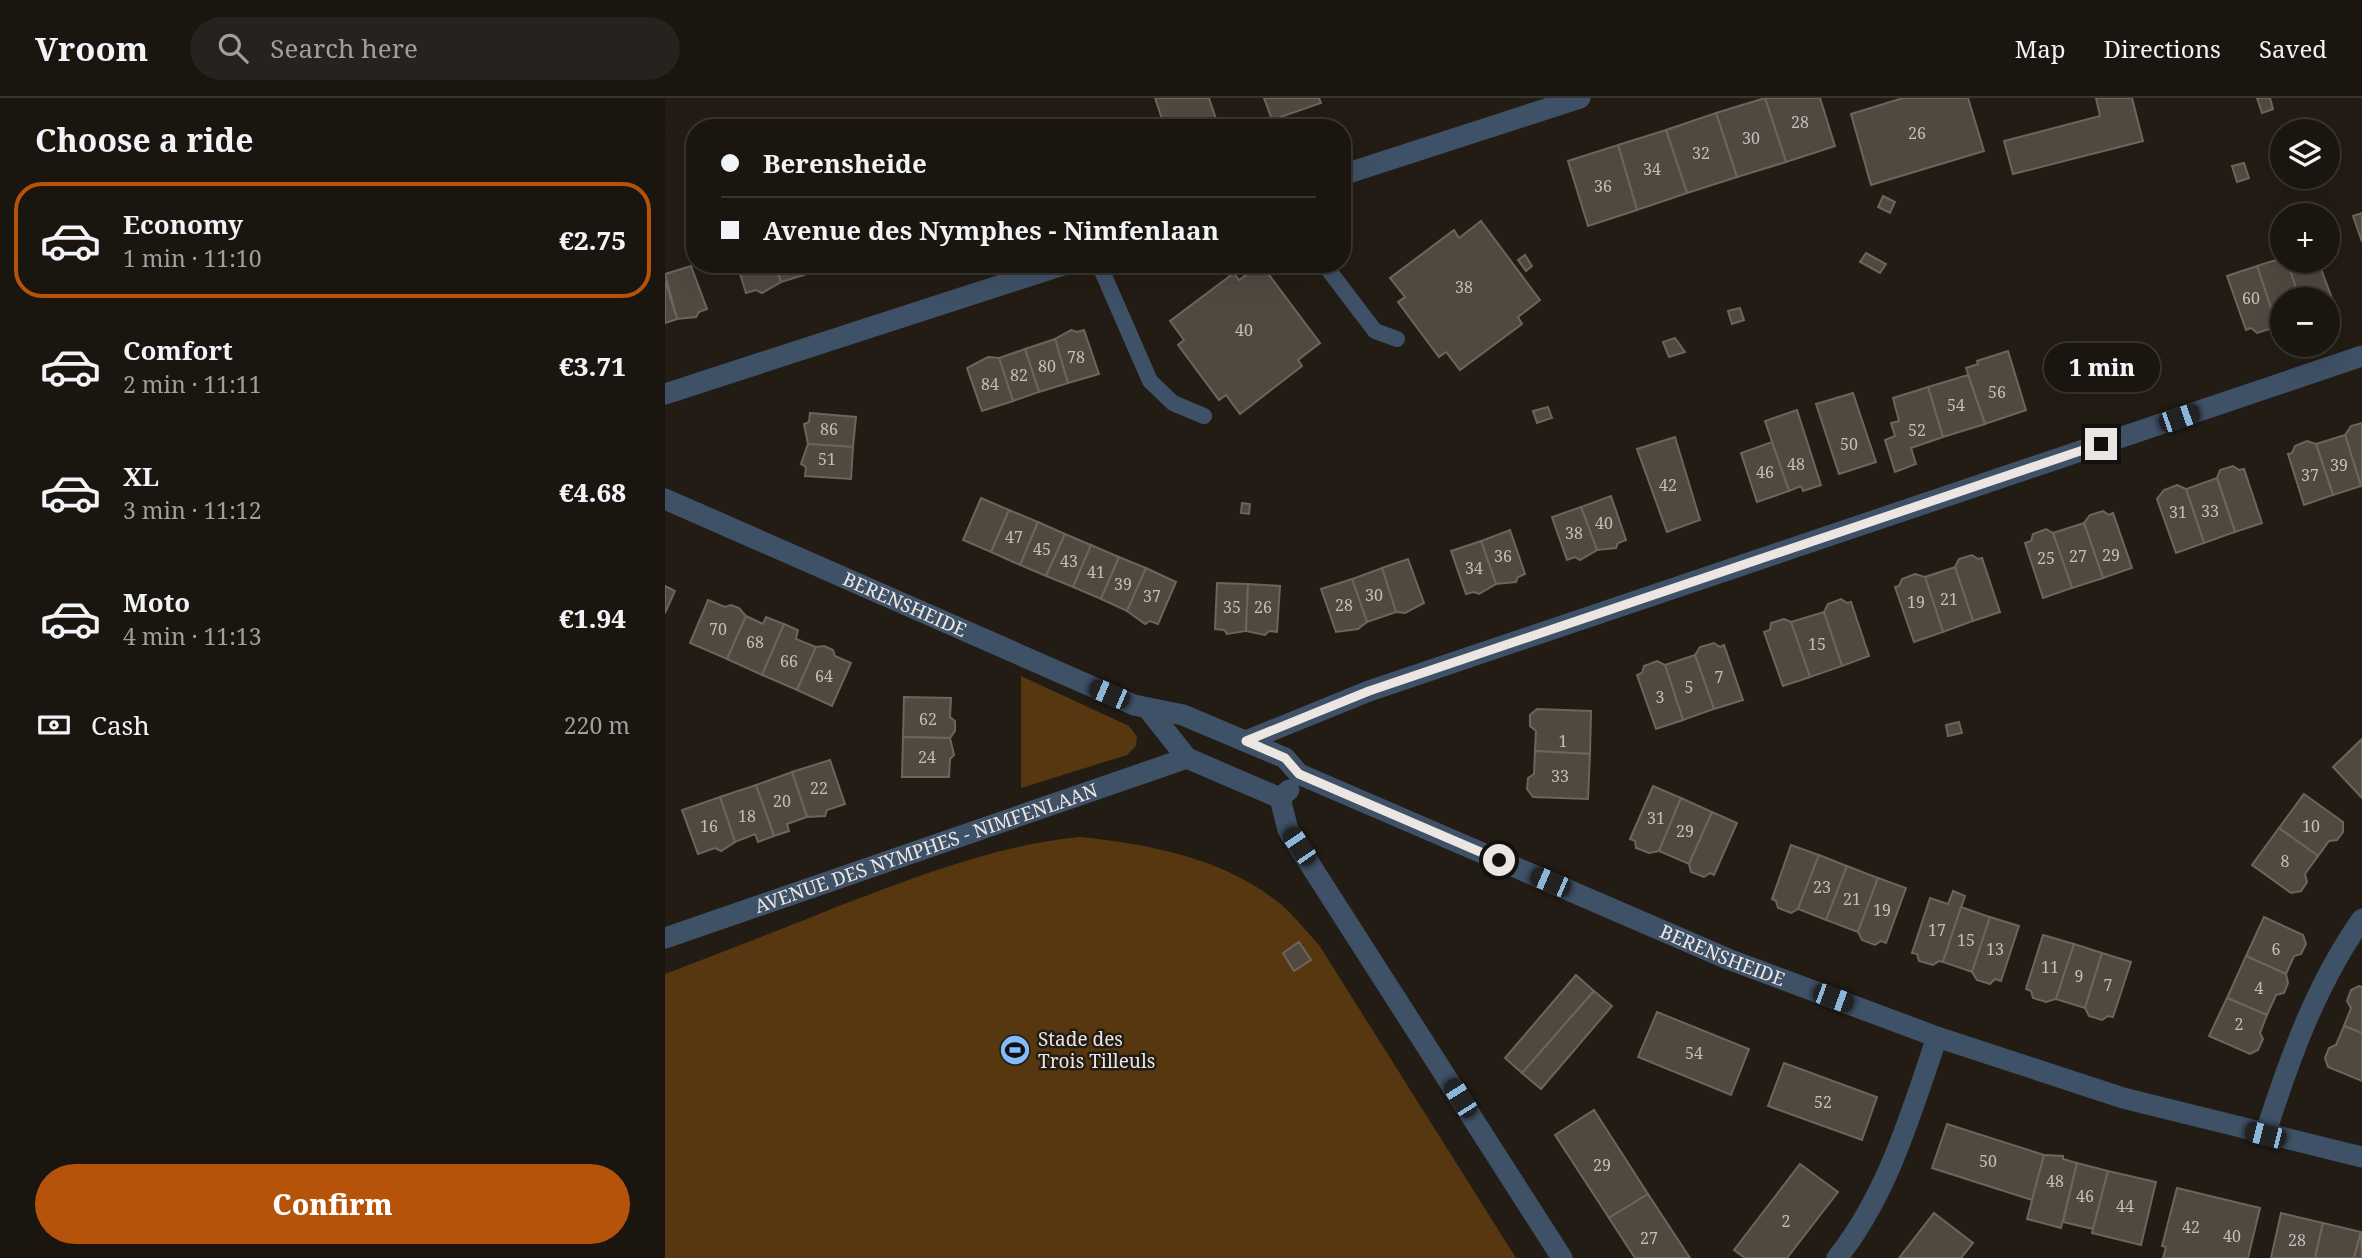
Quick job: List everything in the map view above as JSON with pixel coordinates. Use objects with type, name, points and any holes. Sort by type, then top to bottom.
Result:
[{"type":"street","points":[[1351,172],[1580,98]]},
{"type":"street","points":[[665,394],[1038,273]]},
{"type":"street","points":[[1246,741],[1369,691],[2362,356]]},
{"type":"street","name":"BERENSHEIDE","points":[[665,499],[1148,709],[1183,715],[1246,741],[1285,758],[1299,774],[1728,959],[1937,1037],[2123,1098],[2362,1157]]},
{"type":"street","name":"BERENSHEIDE","points":[[1148,709],[1187,758],[1280,798]]},
{"type":"street","name":"AVENUE DES NYMPHES - NIMFENLAAN","points":[[665,938],[1187,758]]},
{"type":"street","points":[[1299,774],[1293,787],[1280,798],[1288,830],[1562,1258]]},
{"type":"street","points":[[2265,1135],[2302,1029],[2326,978],[2362,919]]},
{"type":"street","points":[[1837,1258],[1869,1210],[1888,1171],[1937,1037]]},
{"type":"lane","points":[[1103,273],[1150,381],[1173,403],[1204,416]]},
{"type":"lane","points":[[1331,273],[1375,331],[1397,339]]},
{"type":"shaded area","points":[[1021,676],[1129,726],[1137,737],[1136,746],[1127,755],[1021,788]]},
{"type":"shaded area","name":"Stade des Trois Tilleuls","points":[[1080,837],[1158,849],[1209,864],[1256,887],[1289,912],[1319,945],[1516,1258],[665,1258],[665,974],[931,872],[989,854]]},
{"type":"building","points":[[1155,98],[1209,98],[1216,119],[1162,119]]},
{"type":"building","points":[[1264,98],[1319,98],[1321,103],[1275,119],[1272,119]]},
{"type":"building","points":[[1765,98],[1820,98],[1835,146],[1786,162]]},
{"type":"building","points":[[1765,98],[1786,162],[1737,177],[1716,113]]},
{"type":"building","points":[[1903,98],[1968,98],[1984,151],[1871,185],[1851,114]]},
{"type":"building","points":[[2096,98],[2132,98],[2143,141],[2013,174],[2004,141],[2100,116]]},
{"type":"building","points":[[2257,98],[2270,98],[2273,109],[2262,113]]},
{"type":"building","points":[[1716,113],[1737,177],[1687,193],[1666,130]]},
{"type":"building","points":[[1666,130],[1687,193],[1637,210],[1618,145]]},
{"type":"building","points":[[1618,145],[1637,210],[1588,226],[1568,161]]},
{"type":"building","points":[[2244,163],[2249,178],[2237,182],[2232,166]]},
{"type":"building","points":[[1883,196],[1895,202],[1890,213],[1878,207]]},
{"type":"building","points":[[2362,213],[2362,242],[2353,216]]},
{"type":"building","points":[[1481,221],[1540,300],[1518,317],[1522,324],[1460,370],[1446,352],[1439,357],[1398,302],[1405,297],[1390,278],[1454,230],[1459,238]]},
{"type":"building","points":[[1866,253],[1886,264],[1880,273],[1860,262]]},
{"type":"building","points":[[1525,255],[1532,266],[1526,271],[1518,260]]},
{"type":"building","points":[[2270,262],[2270,273],[2291,273],[2296,287],[2270,287],[2270,305],[2257,266]]},
{"type":"building","points":[[2257,266],[2270,305],[2270,329],[2257,333],[2251,328],[2246,330],[2227,276]]},
{"type":"building","points":[[686,268],[686,273],[694,273],[707,309],[699,312],[696,317],[677,319],[665,274]]},
{"type":"building","points":[[740,273],[778,273],[781,282],[762,293],[756,290],[746,293]]},
{"type":"building","points":[[778,273],[810,273],[781,282]]},
{"type":"building","points":[[1234,273],[1239,280],[1249,273],[1268,273],[1320,343],[1298,360],[1302,366],[1240,414],[1226,395],[1219,400],[1178,345],[1184,340],[1170,321]]},
{"type":"building","points":[[2291,273],[2322,273],[2328,287],[2296,287]]},
{"type":"building","points":[[665,281],[677,319],[665,323]]},
{"type":"building","points":[[1740,308],[1744,320],[1732,324],[1728,311]]},
{"type":"building","points":[[1071,330],[1084,330],[1099,374],[1068,383],[1055,339]]},
{"type":"building","points":[[1675,338],[1685,352],[1669,357],[1663,342]]},
{"type":"building","points":[[1055,339],[1068,383],[1039,392],[1025,349]]},
{"type":"building","points":[[1025,349],[1039,392],[1013,401],[999,358]]},
{"type":"building","points":[[2008,351],[2026,410],[1985,424],[1966,368],[1978,364],[1977,361]]},
{"type":"building","points":[[988,357],[999,358],[1013,401],[982,411],[967,368]]},
{"type":"building","points":[[1968,375],[1985,424],[1943,437],[1928,387]]},
{"type":"building","points":[[1928,387],[1943,437],[1911,448],[1916,464],[1895,472],[1885,440],[1895,436],[1891,423],[1899,421],[1893,398]]},
{"type":"building","points":[[1853,393],[1876,462],[1839,474],[1816,404]]},
{"type":"building","points":[[1548,407],[1552,418],[1537,423],[1533,411]]},
{"type":"building","points":[[1797,410],[1821,485],[1803,491],[1801,486],[1789,491],[1765,421]]},
{"type":"building","points":[[810,413],[856,417],[853,447],[808,444],[804,424],[809,422]]},
{"type":"building","points":[[2362,423],[2361,486],[2345,435],[2351,426]]},
{"type":"building","points":[[2345,435],[2361,486],[2333,495],[2316,444]]},
{"type":"building","points":[[1675,437],[1700,520],[1667,532],[1637,449]]},
{"type":"building","points":[[2307,441],[2316,444],[2333,495],[2304,505],[2288,454],[2292,453],[2295,446]]},
{"type":"building","points":[[1772,442],[1789,491],[1757,502],[1741,453]]},
{"type":"building","points":[[808,444],[853,447],[851,479],[805,476],[806,467],[801,464]]},
{"type":"building","points":[[2233,466],[2239,470],[2244,469],[2262,523],[2235,532],[2217,478],[2220,470]]},
{"type":"building","points":[[2217,478],[2235,532],[2204,543],[2186,489]]},
{"type":"building","points":[[2177,485],[2186,489],[2204,543],[2176,553],[2157,499],[2164,490]]},
{"type":"building","points":[[1611,496],[1626,540],[1618,543],[1616,548],[1597,550],[1581,507]]},
{"type":"building","points":[[981,498],[1009,510],[991,552],[963,540]]},
{"type":"building","points":[[1242,503],[1250,504],[1249,514],[1241,513]]},
{"type":"building","points":[[1581,507],[1597,550],[1580,560],[1575,557],[1567,560],[1552,517]]},
{"type":"building","points":[[1009,510],[1038,522],[1020,565],[991,552]]},
{"type":"building","points":[[2103,511],[2109,515],[2113,513],[2132,568],[2103,578],[2084,523],[2090,515]]},
{"type":"building","points":[[1038,522],[1065,534],[1046,576],[1020,565]]},
{"type":"building","points":[[2084,523],[2103,578],[2072,588],[2053,533]]},
{"type":"building","points":[[2046,529],[2053,533],[2072,588],[2043,598],[2025,543],[2031,541],[2033,534]]},
{"type":"building","points":[[1510,530],[1525,574],[1518,577],[1516,582],[1496,584],[1481,541]]},
{"type":"building","points":[[1065,534],[1091,545],[1073,587],[1046,576]]},
{"type":"building","points":[[1481,541],[1496,584],[1479,594],[1466,594],[1451,551]]},
{"type":"building","points":[[1091,545],[1119,557],[1101,599],[1073,587]]},
{"type":"building","points":[[1972,555],[1978,559],[1982,558],[2000,612],[1973,621],[1955,567],[1959,559]]},
{"type":"building","points":[[1119,557],[1146,568],[1127,611],[1101,599]]},
{"type":"building","points":[[1408,559],[1424,603],[1405,613],[1396,612],[1382,568]]},
{"type":"building","points":[[1955,567],[1973,621],[1943,632],[1925,577]]},
{"type":"building","points":[[1146,568],[1176,582],[1158,624],[1150,621],[1145,624],[1127,611]]},
{"type":"building","points":[[1382,568],[1396,612],[1367,622],[1352,579]]},
{"type":"building","points":[[1915,574],[1925,577],[1943,632],[1914,642],[1895,587],[1899,586],[1902,579]]},
{"type":"building","points":[[1352,579],[1367,622],[1358,629],[1336,632],[1321,589]]},
{"type":"building","points":[[1217,583],[1248,584],[1246,631],[1227,634],[1224,630],[1215,629]]},
{"type":"building","points":[[1248,584],[1280,586],[1277,632],[1269,631],[1265,635],[1246,631]]},
{"type":"building","points":[[665,586],[675,591],[665,613]]},
{"type":"building","points":[[1841,599],[1847,603],[1851,602],[1869,656],[1842,666],[1824,612],[1828,604]]},
{"type":"building","points":[[708,600],[725,607],[731,605],[739,608],[746,616],[727,659],[690,643]]},
{"type":"building","points":[[1824,612],[1842,666],[1810,677],[1791,622]]},
{"type":"building","points":[[746,616],[763,624],[766,617],[784,624],[762,675],[727,659]]},
{"type":"building","points":[[1784,619],[1791,622],[1810,677],[1783,686],[1764,632],[1770,630],[1771,623]]},
{"type":"building","points":[[784,624],[798,630],[796,639],[816,647],[797,690],[762,675]]},
{"type":"building","points":[[1714,643],[1720,647],[1724,645],[1743,700],[1714,709],[1695,655],[1700,647]]},
{"type":"building","points":[[824,646],[833,650],[835,656],[851,663],[832,706],[797,690],[816,647]]},
{"type":"building","points":[[1695,655],[1714,709],[1683,720],[1665,665]]},
{"type":"building","points":[[1657,661],[1665,665],[1683,720],[1656,729],[1637,675],[1642,673],[1644,666]]},
{"type":"building","points":[[904,697],[951,698],[950,717],[955,721],[955,731],[950,738],[903,737]]},
{"type":"building","points":[[1537,709],[1591,711],[1590,754],[1535,751],[1536,731],[1530,726],[1530,715]]},
{"type":"building","points":[[1959,722],[1962,733],[1948,736],[1946,725]]},
{"type":"building","points":[[903,737],[950,738],[954,755],[950,759],[949,777],[902,777]]},
{"type":"building","points":[[2362,739],[2362,798],[2333,767]]},
{"type":"building","points":[[1535,751],[1590,754],[1588,799],[1533,797],[1527,789],[1528,778],[1534,774]]},
{"type":"building","points":[[830,760],[845,804],[827,810],[825,816],[807,817],[792,772]]},
{"type":"building","points":[[792,772],[807,817],[787,824],[789,831],[774,836],[756,785]]},
{"type":"building","points":[[756,785],[774,836],[758,842],[755,834],[735,842],[720,797]]},
{"type":"building","points":[[1653,786],[1681,798],[1659,851],[1649,853],[1636,848],[1635,841],[1630,839]]},
{"type":"building","points":[[2304,794],[2343,822],[2343,832],[2337,840],[2329,841],[2318,856],[2279,828]]},
{"type":"building","points":[[720,797],[735,842],[721,851],[715,848],[698,854],[682,810]]},
{"type":"building","points":[[1681,798],[1712,812],[1689,864],[1659,851]]},
{"type":"building","points":[[1712,812],[1737,823],[1714,875],[1710,873],[1704,877],[1691,872],[1689,864]]},
{"type":"building","points":[[2279,828],[2318,856],[2305,874],[2307,882],[2301,891],[2291,893],[2252,865]]},
{"type":"building","points":[[1791,845],[1819,855],[1798,909],[1791,913],[1778,908],[1776,901],[1772,899]]},
{"type":"building","points":[[1819,855],[1847,866],[1826,920],[1798,909]]},
{"type":"building","points":[[1847,866],[1878,878],[1858,932],[1826,920]]},
{"type":"building","points":[[1878,878],[1906,888],[1886,943],[1881,941],[1875,945],[1862,940],[1858,932]]},
{"type":"building","points":[[1953,891],[1965,896],[1943,962],[1939,961],[1933,965],[1919,961],[1917,954],[1912,953],[1930,898],[1948,904]]},
{"type":"building","points":[[1961,907],[1990,917],[1972,972],[1943,962]]},
{"type":"building","points":[[1990,917],[2019,926],[2001,981],[1995,979],[1990,984],[1977,980],[1972,972]]},
{"type":"building","points":[[2264,917],[2303,935],[2306,944],[2301,954],[2294,956],[2286,974],[2246,956]]},
{"type":"building","points":[[2043,935],[2074,944],[2056,999],[2046,1002],[2033,998],[2031,991],[2026,989]]},
{"type":"building","points":[[1299,942],[1311,960],[1294,971],[1283,953]]},
{"type":"building","points":[[2074,944],[2102,953],[2085,1008],[2056,999]]},
{"type":"building","points":[[2102,953],[2131,962],[2113,1017],[2108,1016],[2102,1020],[2089,1016],[2085,1008]]},
{"type":"building","points":[[2246,956],[2286,974],[2288,983],[2284,993],[2276,995],[2267,1015],[2227,998]]},
{"type":"building","points":[[1576,975],[1594,991],[1522,1073],[1505,1058]]},
{"type":"building","points":[[2362,987],[2362,1033],[2344,1026],[2351,1008],[2347,1001],[2351,990]]},
{"type":"building","points":[[1594,991],[1612,1006],[1541,1089],[1522,1073]]},
{"type":"building","points":[[2227,998],[2267,1015],[2260,1033],[2263,1039],[2258,1050],[2250,1054],[2209,1036]]},
{"type":"building","points":[[1657,1012],[1749,1049],[1731,1095],[1638,1057]]},
{"type":"building","points":[[2344,1026],[2362,1033],[2362,1081],[2328,1067],[2325,1058],[2329,1048],[2336,1045]]},
{"type":"building","points":[[1784,1063],[1877,1097],[1862,1140],[1768,1106]]},
{"type":"building","points":[[1594,1110],[1648,1194],[1609,1218],[1555,1135]]},
{"type":"building","points":[[1947,1124],[2044,1155],[2032,1200],[1932,1168]]},
{"type":"building","points":[[2044,1155],[2063,1156],[2063,1159],[2077,1163],[2061,1228],[2027,1219]]},
{"type":"building","points":[[2077,1163],[2108,1171],[2093,1229],[2063,1222]]},
{"type":"building","points":[[1800,1164],[1838,1192],[1787,1258],[1745,1258],[1734,1250]]},
{"type":"building","points":[[2108,1171],[2156,1182],[2141,1245],[2092,1233]]},
{"type":"building","points":[[2177,1188],[2260,1208],[2248,1258],[2163,1258],[2166,1247],[2162,1246]]},
{"type":"building","points":[[1648,1194],[1690,1258],[1635,1258],[1609,1218]]},
{"type":"building","points":[[1934,1213],[1973,1243],[1961,1258],[1899,1258]]},
{"type":"building","points":[[2281,1213],[2323,1223],[2315,1258],[2271,1258]]},
{"type":"building","points":[[2323,1223],[2361,1232],[2354,1258],[2315,1258]]},
{"type":"building","points":[[2361,1232],[2362,1258],[2354,1258]]},
{"type":"place","name":"Stade des Trois Tilleuls","points":[[1015,1050]]},
{"type":"route","points":[[1499,860],[1299,774],[1285,758],[1246,741],[1369,691],[2101,444]]}]
